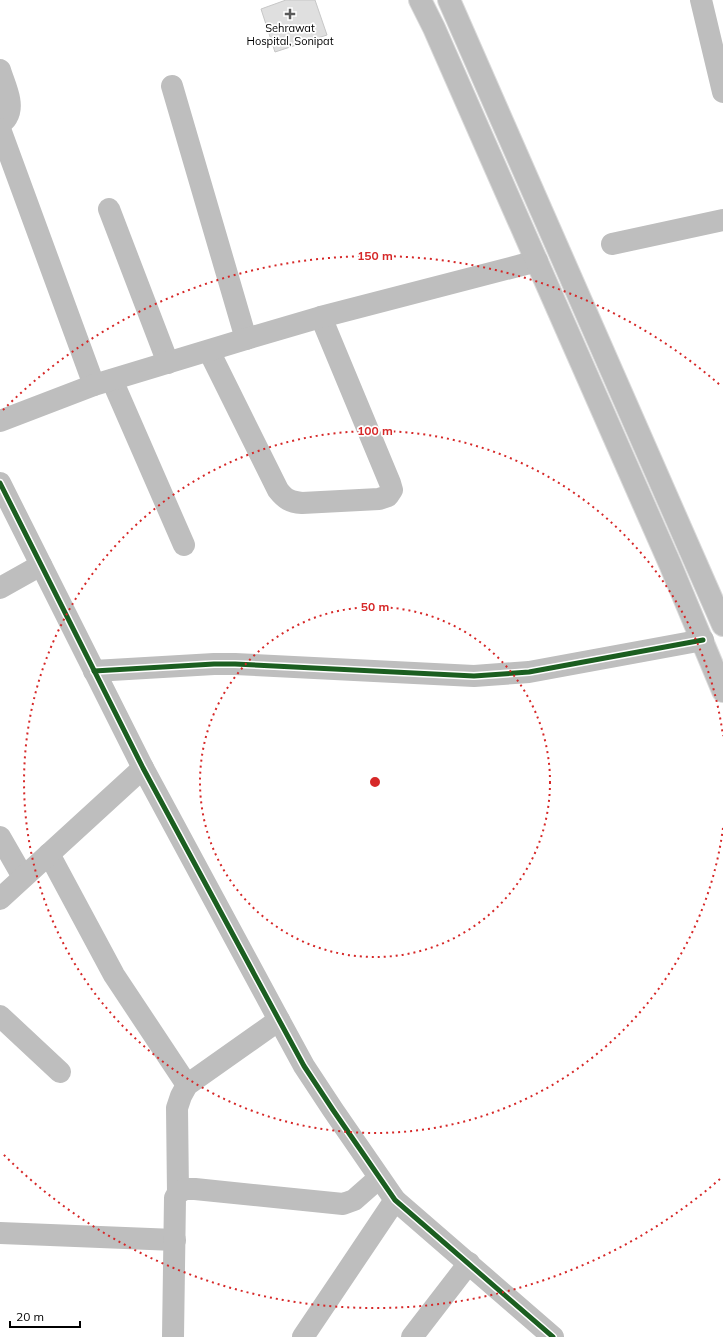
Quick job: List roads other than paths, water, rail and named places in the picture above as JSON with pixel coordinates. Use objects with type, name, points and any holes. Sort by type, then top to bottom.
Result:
[{"type":"street","points":[[420,0],[434,28],[537,260],[723,691]]},
{"type":"street","points":[[449,0],[723,625]]},
{"type":"street","points":[[701,0],[723,92]]},
{"type":"street","points":[[0,70],[8,93],[10,105],[7,118],[0,124]]},
{"type":"street","points":[[172,86],[246,339]]},
{"type":"street","points":[[0,129],[103,383],[184,545]]},
{"type":"street","points":[[109,209],[168,363]]},
{"type":"street","points":[[612,244],[723,220]]},
{"type":"street","points":[[0,421],[103,383],[246,339],[322,317],[537,260]]},
{"type":"street","points":[[209,351],[278,490],[284,498],[292,502],[302,503],[379,499],[388,496],[392,490],[390,483],[322,317]]},
{"type":"street","points":[[0,483],[143,768],[304,1066],[395,1200],[553,1337]]},
{"type":"street","points":[[0,588],[41,565]]},
{"type":"street","points":[[94,671],[235,664],[474,676],[500,675],[529,672],[702,640]]},
{"type":"street","points":[[0,899],[143,768]]},
{"type":"street","points":[[0,837],[23,878]]},
{"type":"street","points":[[49,854],[114,976],[187,1085]]},
{"type":"street","points":[[0,1016],[60,1072]]},
{"type":"street","points":[[173,1337],[176,1198],[178,1193],[177,1108],[181,1096],[187,1085],[279,1020]]},
{"type":"street","points":[[178,1193],[185,1190],[195,1189],[343,1204],[358,1198],[379,1178]]},
{"type":"street","points":[[303,1337],[395,1200]]},
{"type":"street","points":[[0,1232],[175,1240]]},
{"type":"street","points":[[412,1337],[469,1263]]},
{"type":"place","name":"Sehrawat Hospital, Sonipat","points":[[290,14]]}]
